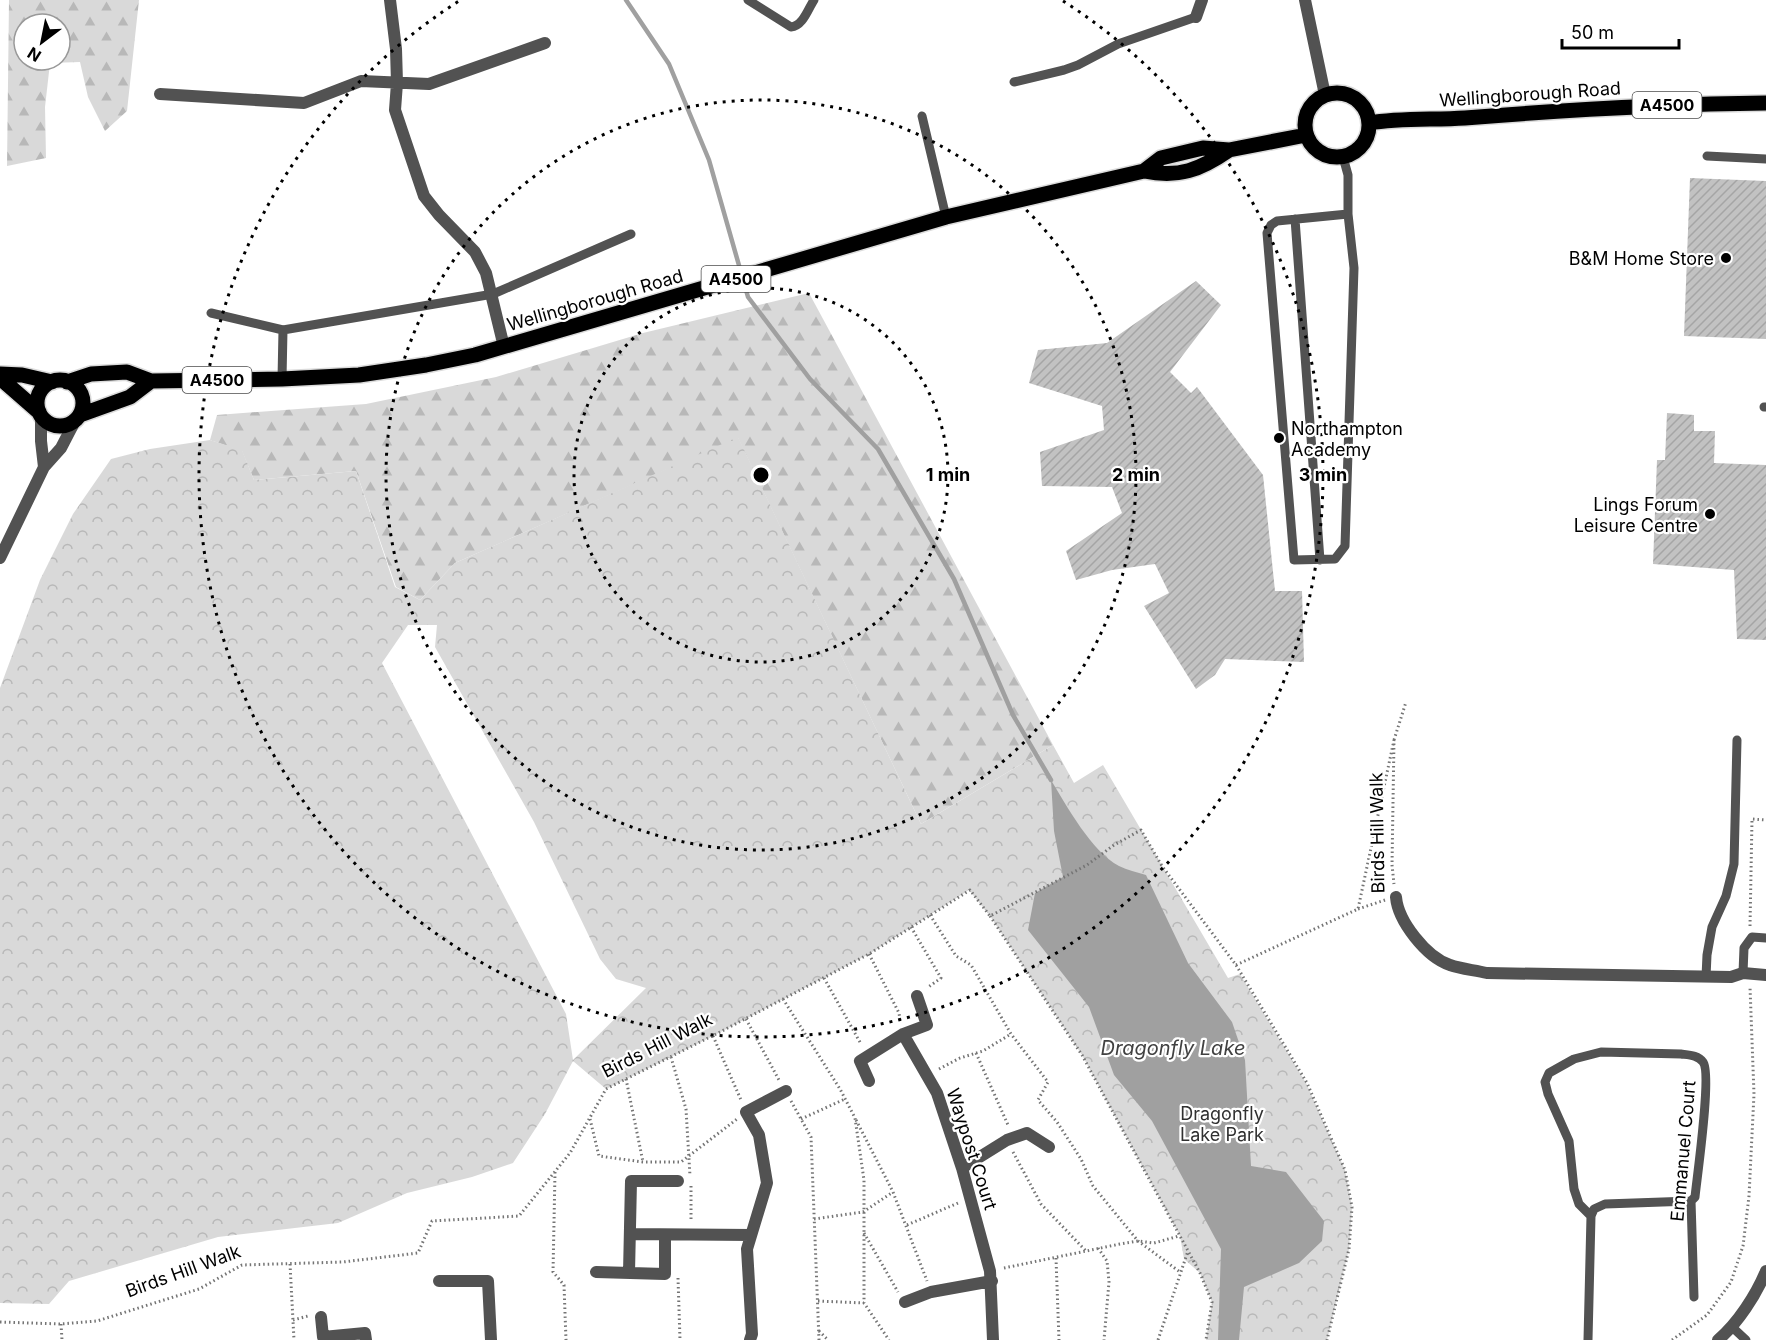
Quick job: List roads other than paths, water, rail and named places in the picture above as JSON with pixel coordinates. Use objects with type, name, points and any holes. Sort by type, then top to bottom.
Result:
[{"type":"main road","points":[[1345,94],[1354,98],[1367,113],[1368,135],[1354,152],[1343,156],[1325,155],[1310,143],[1306,135],[1307,111],[1314,102],[1325,95],[1345,94]]},
{"type":"main road","name":"Wellingborough Road","points":[[1369,123],[1597,107],[1766,103]]},
{"type":"main road","name":"Wellingborough Road","points":[[0,376],[22,375],[59,382],[91,374],[127,372],[151,381],[282,379],[359,375],[426,365],[504,347],[945,217],[1144,171],[1166,156],[1203,148],[1229,150],[1306,135]]},
{"type":"main road","name":"Wellingborough Road","points":[[0,376],[40,414]]},
{"type":"main road","points":[[77,418],[82,399],[80,391],[74,385],[59,382],[44,387],[37,403],[40,414],[48,423],[57,426],[66,425],[77,418],[130,397],[151,381]]},
{"type":"street","points":[[390,0],[396,49],[395,110],[424,196],[475,252],[486,273],[493,294],[504,347]]},
{"type":"street","points":[[1196,17],[1203,0]]},
{"type":"street","points":[[1305,0],[1325,95]]},
{"type":"street","points":[[160,94],[304,103],[362,81],[429,84],[545,43]]},
{"type":"street","points":[[40,414],[40,441],[44,466]]},
{"type":"street","points":[[0,558],[44,466],[60,448],[77,418]]},
{"type":"street","name":"Birds Hill Walk","points":[[1396,897],[1397,909],[1418,942],[1448,964],[1487,973],[1707,977],[1731,977],[1746,973],[1766,975]]},
{"type":"street","points":[[869,1081],[860,1061],[903,1034],[927,1025],[917,996]]},
{"type":"street","name":"Waypost Court","points":[[903,1034],[937,1093],[962,1168],[991,1276],[993,1340]]},
{"type":"street","points":[[750,1340],[752,1334],[747,1249],[767,1183],[759,1135],[746,1112],[786,1091]]},
{"type":"street","points":[[962,1168],[1010,1139],[1027,1133],[1049,1147]]},
{"type":"street","points":[[629,1273],[631,1181],[678,1181]]},
{"type":"street","points":[[630,1234],[751,1235]]},
{"type":"street","points":[[596,1272],[665,1274],[665,1234]]},
{"type":"street","points":[[1718,1340],[1731,1326],[1760,1285],[1766,1271]]},
{"type":"street","points":[[905,1302],[931,1292],[991,1276]]},
{"type":"street","points":[[439,1281],[488,1281],[491,1340]]},
{"type":"street","points":[[321,1317],[323,1337],[364,1333],[366,1340]]},
{"type":"lane","points":[[748,0],[791,27],[800,23],[814,0]]},
{"type":"lane","points":[[1014,82],[1078,65],[1118,44],[1196,17]]},
{"type":"lane","points":[[922,116],[945,217]]},
{"type":"lane","points":[[1343,156],[1348,175],[1348,214],[1354,268],[1345,546],[1335,559],[1294,560],[1267,234],[1270,225],[1277,221],[1348,214]]},
{"type":"lane","points":[[1707,156],[1766,159]]},
{"type":"lane","points":[[1295,219],[1320,560]]},
{"type":"lane","points":[[211,313],[283,330],[493,294],[631,234]]},
{"type":"lane","points":[[282,379],[283,330]]},
{"type":"lane","points":[[1707,977],[1707,955],[1712,927],[1726,896],[1734,864],[1737,740]]},
{"type":"lane","points":[[1746,973],[1744,948],[1752,937],[1766,938]]},
{"type":"lane","name":"Emmanuel Court","points":[[1591,1216],[1579,1204],[1574,1189],[1569,1141],[1545,1082],[1549,1073],[1574,1059],[1601,1052],[1694,1055],[1703,1061],[1707,1072],[1703,1120],[1695,1197],[1691,1201],[1694,1297]]},
{"type":"lane","points":[[1588,1340],[1591,1216],[1594,1209],[1605,1204],[1691,1201]]},
{"type":"lane","points":[[1731,1326],[1746,1340]]},
{"type":"water","name":"Dragonfly Lake","points":[[1051,780],[1080,827],[1099,850],[1119,866],[1146,875],[1188,963],[1232,1022],[1245,1060],[1251,1166],[1286,1172],[1324,1221],[1322,1241],[1299,1263],[1244,1287],[1239,1340],[1218,1340],[1221,1249],[1152,1121],[1114,1075],[1089,1007],[1028,930],[1035,893],[1063,877],[1054,831]]},
{"type":"waterway","points":[[626,0],[669,64],[709,160],[748,297],[810,379],[878,449],[954,579],[1013,715],[1051,780]]},
{"type":"place","name":"B&M Home Store","points":[[1726,258]]},
{"type":"place","name":"Northampton Academy","points":[[1279,438]]},
{"type":"place","name":"Lings Forum Leisure Centre","points":[[1710,514]]},
{"type":"park label","name":"Dragonfly Lake Park","points":[[1222,1123]]}]
